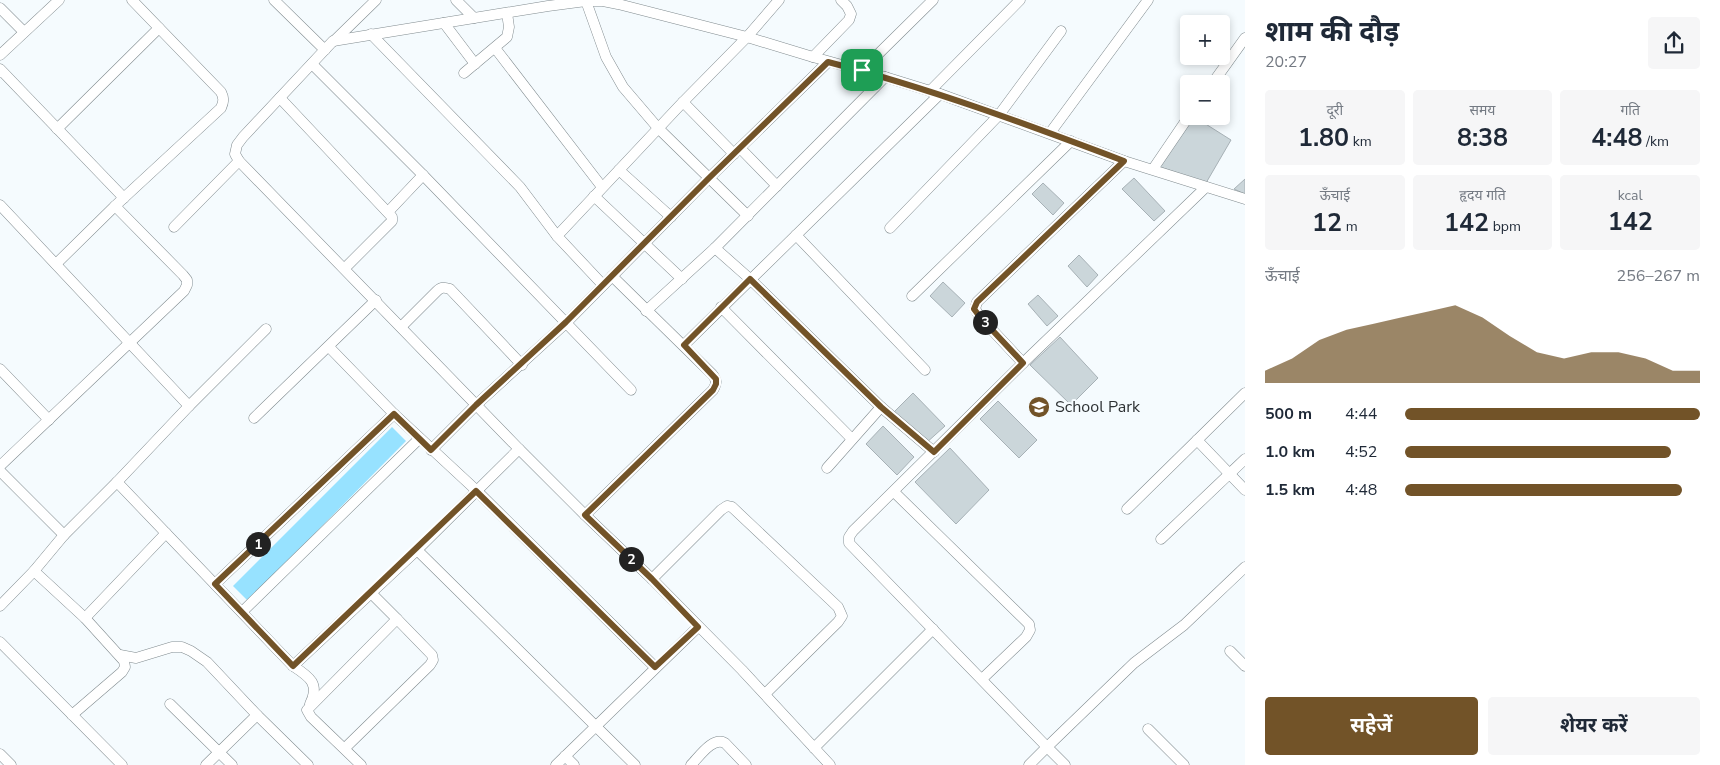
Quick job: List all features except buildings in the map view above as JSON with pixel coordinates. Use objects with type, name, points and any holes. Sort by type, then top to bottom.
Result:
[{"type":"street","points":[[0,54],[59,0]]},
{"type":"street","points":[[56,264],[115,206],[221,108],[224,102],[224,97],[220,92],[132,0]]},
{"type":"street","points":[[274,0],[325,50]]},
{"type":"street","points":[[376,0],[333,41],[243,137],[237,145],[235,154],[519,449],[652,579],[765,694],[830,765]]},
{"type":"street","points":[[456,0],[474,18]]},
{"type":"street","points":[[557,236],[658,128],[747,37],[779,0]]},
{"type":"street","points":[[813,58],[849,20],[852,14],[841,0]]},
{"type":"street","points":[[862,70],[933,0]]},
{"type":"street","points":[[684,345],[796,235],[935,92],[1020,0]]},
{"type":"street","points":[[1050,133],[1148,0]]},
{"type":"street","points":[[333,41],[586,1],[603,1],[747,37],[813,58],[862,70],[935,92],[1124,161],[1245,199]]},
{"type":"street","points":[[586,1],[598,39],[628,94],[708,179],[748,216]]},
{"type":"street","points":[[0,8],[24,32]]},
{"type":"street","points":[[464,73],[507,37],[510,27],[507,13]]},
{"type":"street","points":[[444,23],[475,64]]},
{"type":"street","points":[[58,129],[159,28]]},
{"type":"street","points":[[890,228],[999,115],[1061,31]]},
{"type":"street","points":[[371,34],[520,187],[557,236],[603,285]]},
{"type":"street","points":[[1218,75],[1245,38]]},
{"type":"street","points":[[495,48],[602,187]]},
{"type":"street","points":[[431,450],[476,405],[566,322],[828,62]]},
{"type":"street","points":[[312,64],[423,175],[631,390]]},
{"type":"street","points":[[0,69],[124,198]]},
{"type":"street","points":[[646,311],[748,216],[885,77]]},
{"type":"street","points":[[280,98],[392,217],[392,221],[345,268]]},
{"type":"street","points":[[683,102],[778,186]]},
{"type":"street","points":[[1153,169],[1183,125]]},
{"type":"street","points":[[912,296],[1071,141]]},
{"type":"street","points":[[174,227],[240,161]]},
{"type":"street","points":[[1023,363],[980,317],[974,309],[977,302],[1124,161]]},
{"type":"street","points":[[619,170],[670,217]]},
{"type":"street","points":[[388,212],[423,175]]},
{"type":"street","points":[[1064,765],[850,542],[849,537],[1023,363],[1206,187]]},
{"type":"street","points":[[594,196],[682,279]]},
{"type":"street","points":[[0,205],[189,406]]},
{"type":"street","points":[[2,460],[49,420],[130,344],[188,285],[183,275],[115,206]]},
{"type":"street","points":[[796,235],[925,370]]},
{"type":"street","points":[[715,248],[750,279],[881,407],[934,452]]},
{"type":"street","points":[[585,515],[713,390],[716,384],[716,379],[684,345],[646,311],[612,276]]},
{"type":"street","points":[[401,327],[441,288],[446,287],[522,364]]},
{"type":"street","points":[[254,418],[376,300]]},
{"type":"street","points":[[721,308],[852,439]]},
{"type":"street","points":[[0,606],[34,571],[64,535],[266,329]]},
{"type":"street","points":[[329,347],[419,439],[476,491],[655,667]]},
{"type":"street","points":[[0,369],[49,420]]},
{"type":"street","points":[[1127,509],[1245,393]]},
{"type":"street","points":[[828,468],[881,407]]},
{"type":"street","points":[[215,584],[394,414]]},
{"type":"street","points":[[242,612],[419,439]]},
{"type":"street","points":[[1197,440],[1245,490]]},
{"type":"street","points":[[293,666],[417,550],[519,449]]},
{"type":"street","points":[[1161,539],[1245,459]]},
{"type":"street","points":[[0,471],[64,535]]},
{"type":"street","points":[[117,482],[293,666],[310,679],[313,685],[314,697],[307,710]]},
{"type":"street","points":[[894,492],[1029,624],[1030,630],[1026,637],[982,679]]},
{"type":"street","points":[[652,579],[727,506],[732,507],[838,608],[842,616],[838,622],[765,694]]},
{"type":"street","points":[[85,618],[166,533]]},
{"type":"street","points":[[417,550],[635,765]]},
{"type":"street","points":[[1029,765],[1134,663],[1184,625],[1245,567]]},
{"type":"street","points":[[34,571],[85,618],[124,661],[125,667],[122,672],[72,715]]},
{"type":"street","points":[[345,748],[433,660],[432,655],[371,593]]},
{"type":"street","points":[[307,710],[397,619]]},
{"type":"street","points":[[556,765],[698,627]]},
{"type":"street","points":[[814,748],[933,629]]},
{"type":"street","points":[[0,642],[116,763]]},
{"type":"street","points":[[120,655],[136,658],[172,647],[187,648],[207,662],[257,716],[308,765]]},
{"type":"street","points":[[1230,651],[1245,666]]},
{"type":"street","points":[[170,704],[232,765]]},
{"type":"street","points":[[307,710],[311,717],[361,765]]},
{"type":"street","points":[[206,765],[257,716]]},
{"type":"street","points":[[1148,730],[1184,765]]},
{"type":"street","points":[[691,765],[710,745],[721,740],[746,765]]},
{"type":"street","points":[[0,754],[10,765]]},
{"type":"street","points":[[565,756],[574,765]]},
{"type":"shaded area","points":[[392,427],[406,441],[248,601],[233,586]]},
{"type":"place","name":"School Park","points":[[1039,407]]},
{"type":"route","points":[[828,62],[862,70],[940,94],[1124,161],[977,302],[974,309],[980,317],[1023,363],[934,452],[881,407],[750,279],[684,345],[716,379],[713,390],[585,515],[652,579],[698,627],[655,667],[476,491],[417,550],[293,666],[215,584],[394,414],[431,450],[476,405],[566,322],[828,62]]}]
